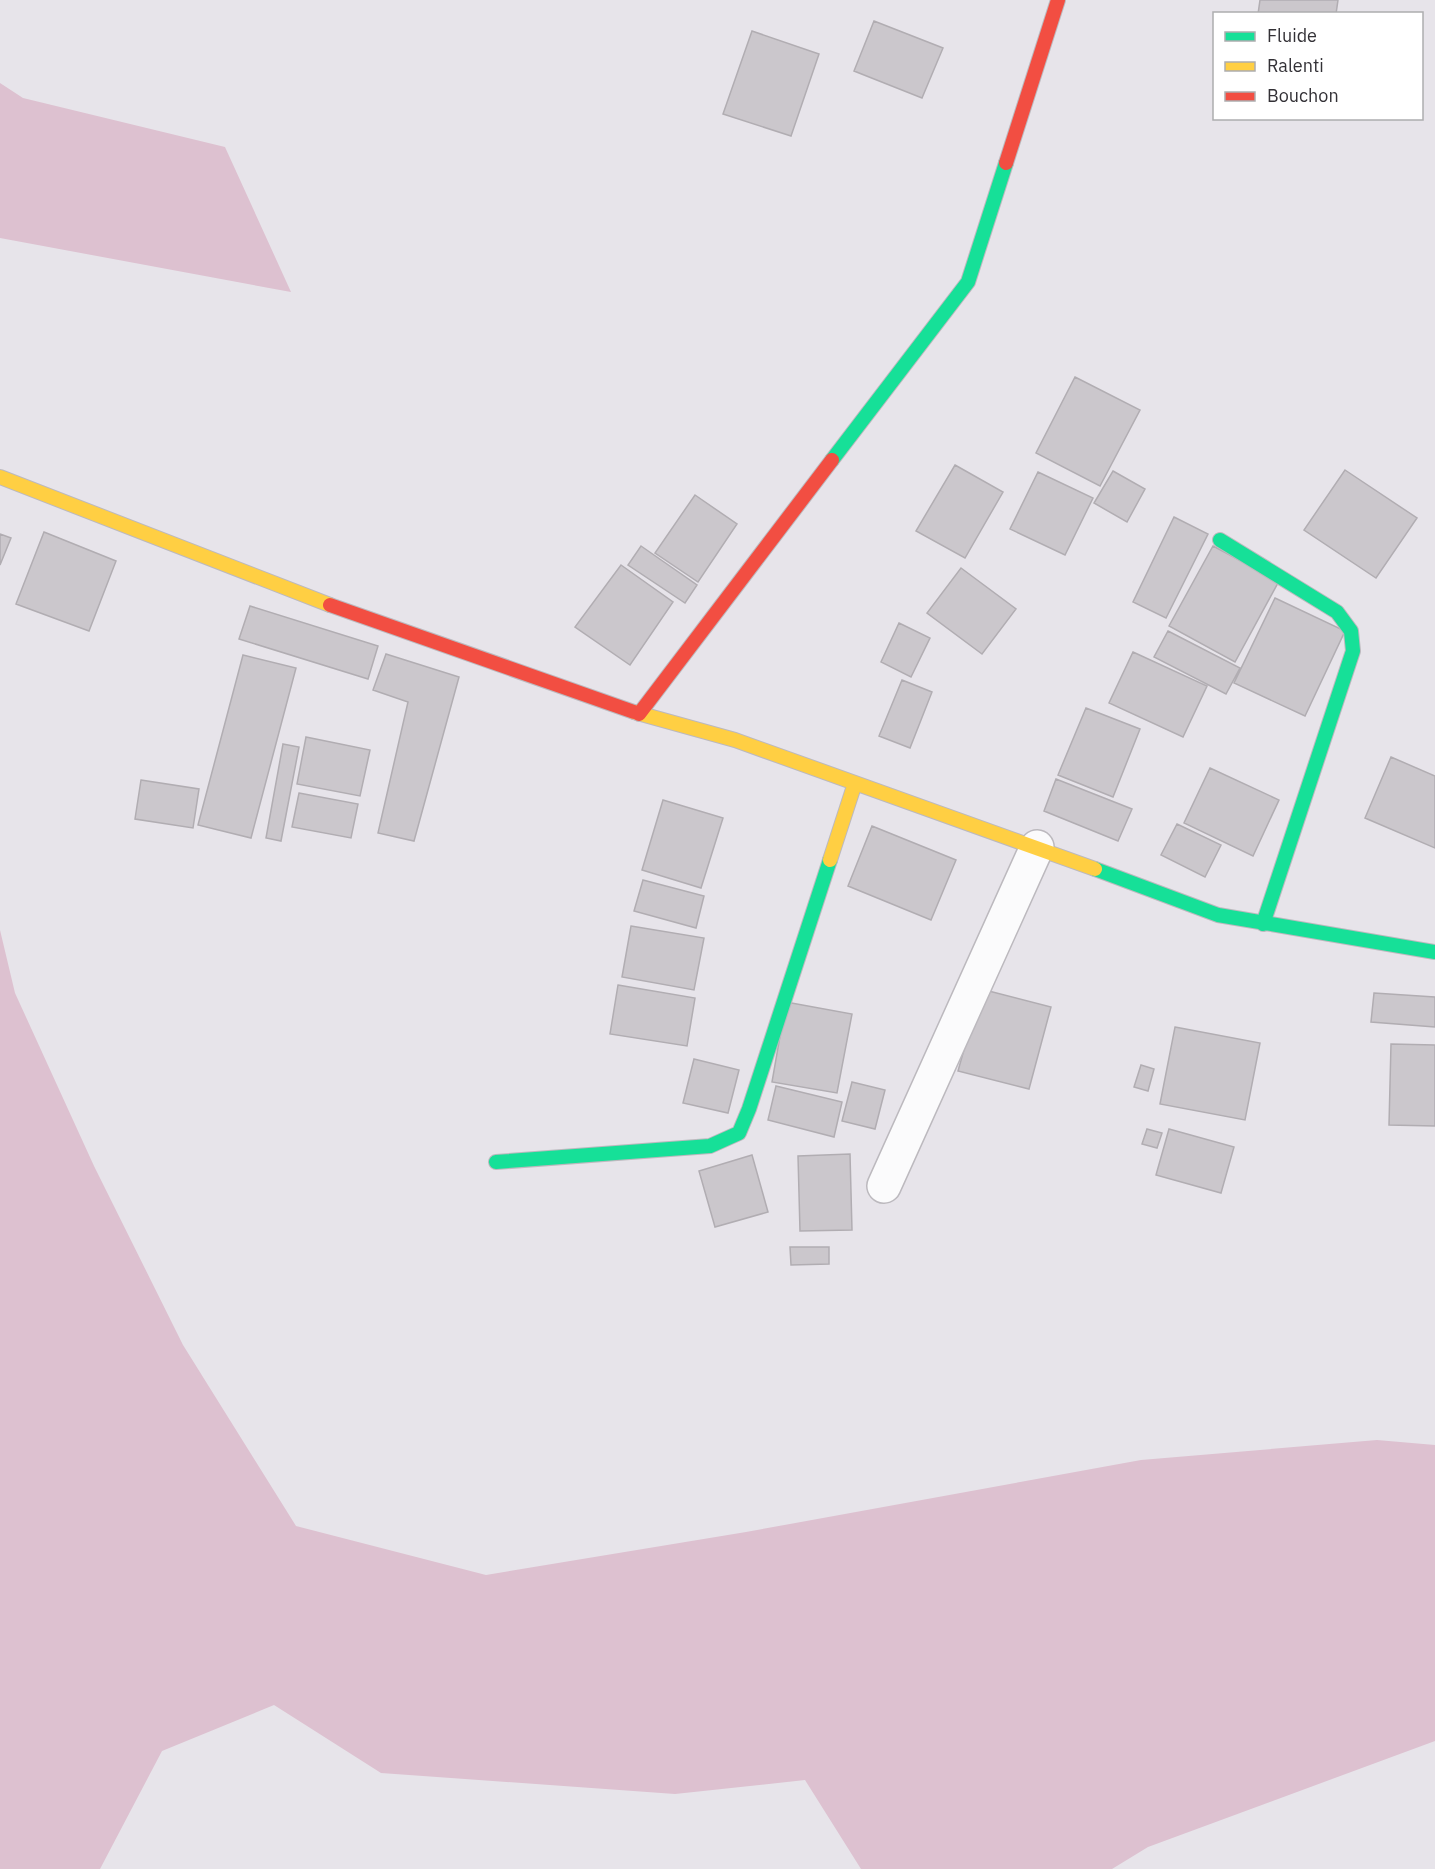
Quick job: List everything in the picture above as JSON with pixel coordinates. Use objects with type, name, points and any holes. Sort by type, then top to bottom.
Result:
[{"type":"street","points":[[639,714],[968,282],[1058,0]]},
{"type":"street","points":[[0,477],[287,589],[639,714],[735,740],[1037,847],[1218,915],[1435,952]]},
{"type":"street","points":[[1220,540],[1337,612],[1351,631],[1353,651],[1263,924]]},
{"type":"street","points":[[496,1162],[710,1146],[739,1133],[752,1100],[855,783]]},
{"type":"street","points":[[884,1186],[1037,847]]},
{"type":"shaded area","points":[[0,83],[23,98],[225,147],[291,292],[0,238]]},
{"type":"shaded area","points":[[0,930],[15,993],[94,1166],[183,1345],[296,1526],[486,1575],[746,1532],[1141,1460],[1377,1440],[1435,1445],[1435,1741],[1148,1847],[1112,1869],[861,1869],[805,1780],[675,1794],[381,1773],[274,1705],[162,1751],[100,1869],[0,1869]]},
{"type":"building","points":[[1260,0],[1338,0],[1336,12],[1258,12]]},
{"type":"building","points":[[874,21],[943,48],[922,98],[854,71]]},
{"type":"building","points":[[752,31],[819,54],[791,136],[723,114]]},
{"type":"building","points":[[1075,377],[1140,410],[1100,486],[1036,453]]},
{"type":"building","points":[[955,465],[1003,492],[965,558],[916,531]]},
{"type":"building","points":[[1345,470],[1417,518],[1376,578],[1304,530]]},
{"type":"building","points":[[1113,471],[1145,489],[1127,522],[1094,503]]},
{"type":"building","points":[[1038,472],[1093,498],[1065,555],[1010,529]]},
{"type":"building","points":[[695,495],[737,524],[698,582],[655,553]]},
{"type":"building","points":[[1174,517],[1208,534],[1166,618],[1133,602]]},
{"type":"building","points":[[44,532],[116,561],[89,631],[16,604]]},
{"type":"building","points":[[0,534],[11,538],[0,565]]},
{"type":"building","points":[[641,546],[697,585],[685,603],[628,565]]},
{"type":"building","points":[[1213,546],[1279,581],[1235,662],[1169,626]]},
{"type":"building","points":[[621,565],[673,602],[630,665],[575,627]]},
{"type":"building","points":[[961,568],[1016,609],[982,654],[927,613]]},
{"type":"building","points":[[1275,598],[1345,631],[1305,716],[1234,683]]},
{"type":"building","points":[[250,606],[378,646],[368,679],[239,639]]},
{"type":"building","points":[[899,623],[930,638],[911,677],[881,662]]},
{"type":"building","points":[[1168,631],[1240,668],[1226,694],[1154,657]]},
{"type":"building","points":[[1133,652],[1207,686],[1183,737],[1109,703]]},
{"type":"building","points":[[386,654],[459,677],[414,841],[378,833],[408,702],[373,690]]},
{"type":"building","points":[[243,655],[296,668],[251,838],[198,825]]},
{"type":"building","points":[[902,680],[932,692],[910,748],[879,736]]},
{"type":"building","points":[[1086,708],[1140,729],[1113,797],[1058,775]]},
{"type":"building","points":[[306,737],[370,750],[360,796],[297,784]]},
{"type":"building","points":[[283,744],[299,747],[281,841],[266,838]]},
{"type":"building","points":[[1391,757],[1435,776],[1435,848],[1365,818]]},
{"type":"building","points":[[1210,768],[1279,800],[1253,856],[1184,823]]},
{"type":"building","points":[[1056,779],[1132,809],[1118,841],[1044,811]]},
{"type":"building","points":[[141,780],[199,789],[193,828],[135,819]]},
{"type":"building","points":[[299,793],[358,804],[351,838],[292,827]]},
{"type":"building","points":[[663,800],[723,818],[701,888],[642,870]]},
{"type":"building","points":[[1177,824],[1221,845],[1205,877],[1161,855]]},
{"type":"building","points":[[872,826],[956,860],[931,920],[848,886]]},
{"type":"building","points":[[643,880],[704,896],[696,928],[634,911]]},
{"type":"building","points":[[631,926],[704,938],[694,990],[622,977]]},
{"type":"building","points":[[618,985],[695,998],[687,1046],[610,1034]]},
{"type":"building","points":[[981,989],[1051,1007],[1029,1089],[958,1071]]},
{"type":"building","points":[[1374,993],[1435,997],[1435,1027],[1371,1022]]},
{"type":"building","points":[[786,1002],[852,1014],[837,1093],[772,1082]]},
{"type":"building","points":[[1175,1027],[1260,1043],[1245,1120],[1160,1104]]},
{"type":"building","points":[[1391,1044],[1435,1045],[1435,1126],[1389,1125]]},
{"type":"building","points":[[694,1059],[739,1070],[728,1113],[683,1103]]},
{"type":"building","points":[[1141,1065],[1154,1069],[1148,1091],[1134,1087]]},
{"type":"building","points":[[852,1082],[885,1090],[875,1129],[842,1121]]},
{"type":"building","points":[[776,1086],[842,1102],[834,1137],[768,1120]]},
{"type":"building","points":[[1147,1129],[1162,1133],[1157,1148],[1142,1144]]},
{"type":"building","points":[[1169,1129],[1234,1147],[1221,1193],[1156,1175]]},
{"type":"building","points":[[850,1154],[852,1230],[800,1231],[798,1156]]},
{"type":"building","points":[[752,1155],[768,1212],[715,1227],[699,1171]]},
{"type":"building","points":[[790,1247],[829,1247],[829,1264],[791,1265]]},
{"type":"traffic: fast","points":[[832,460],[968,282],[1006,163]]},
{"type":"traffic: fast","points":[[1220,540],[1337,612],[1351,631],[1353,651],[1263,924]]},
{"type":"traffic: fast","points":[[496,1162],[710,1146],[739,1133],[749,1109],[830,860]]},
{"type":"traffic: fast","points":[[1095,869],[1218,915],[1435,952]]},
{"type":"traffic: slow","points":[[0,477],[330,605]]},
{"type":"traffic: slow","points":[[634,712],[735,740],[1095,869]]},
{"type":"traffic: slow","points":[[830,860],[855,783]]},
{"type":"traffic: jam","points":[[1006,163],[1058,0]]},
{"type":"traffic: jam","points":[[639,714],[832,460]]},
{"type":"traffic: jam","points":[[330,605],[634,712]]}]
